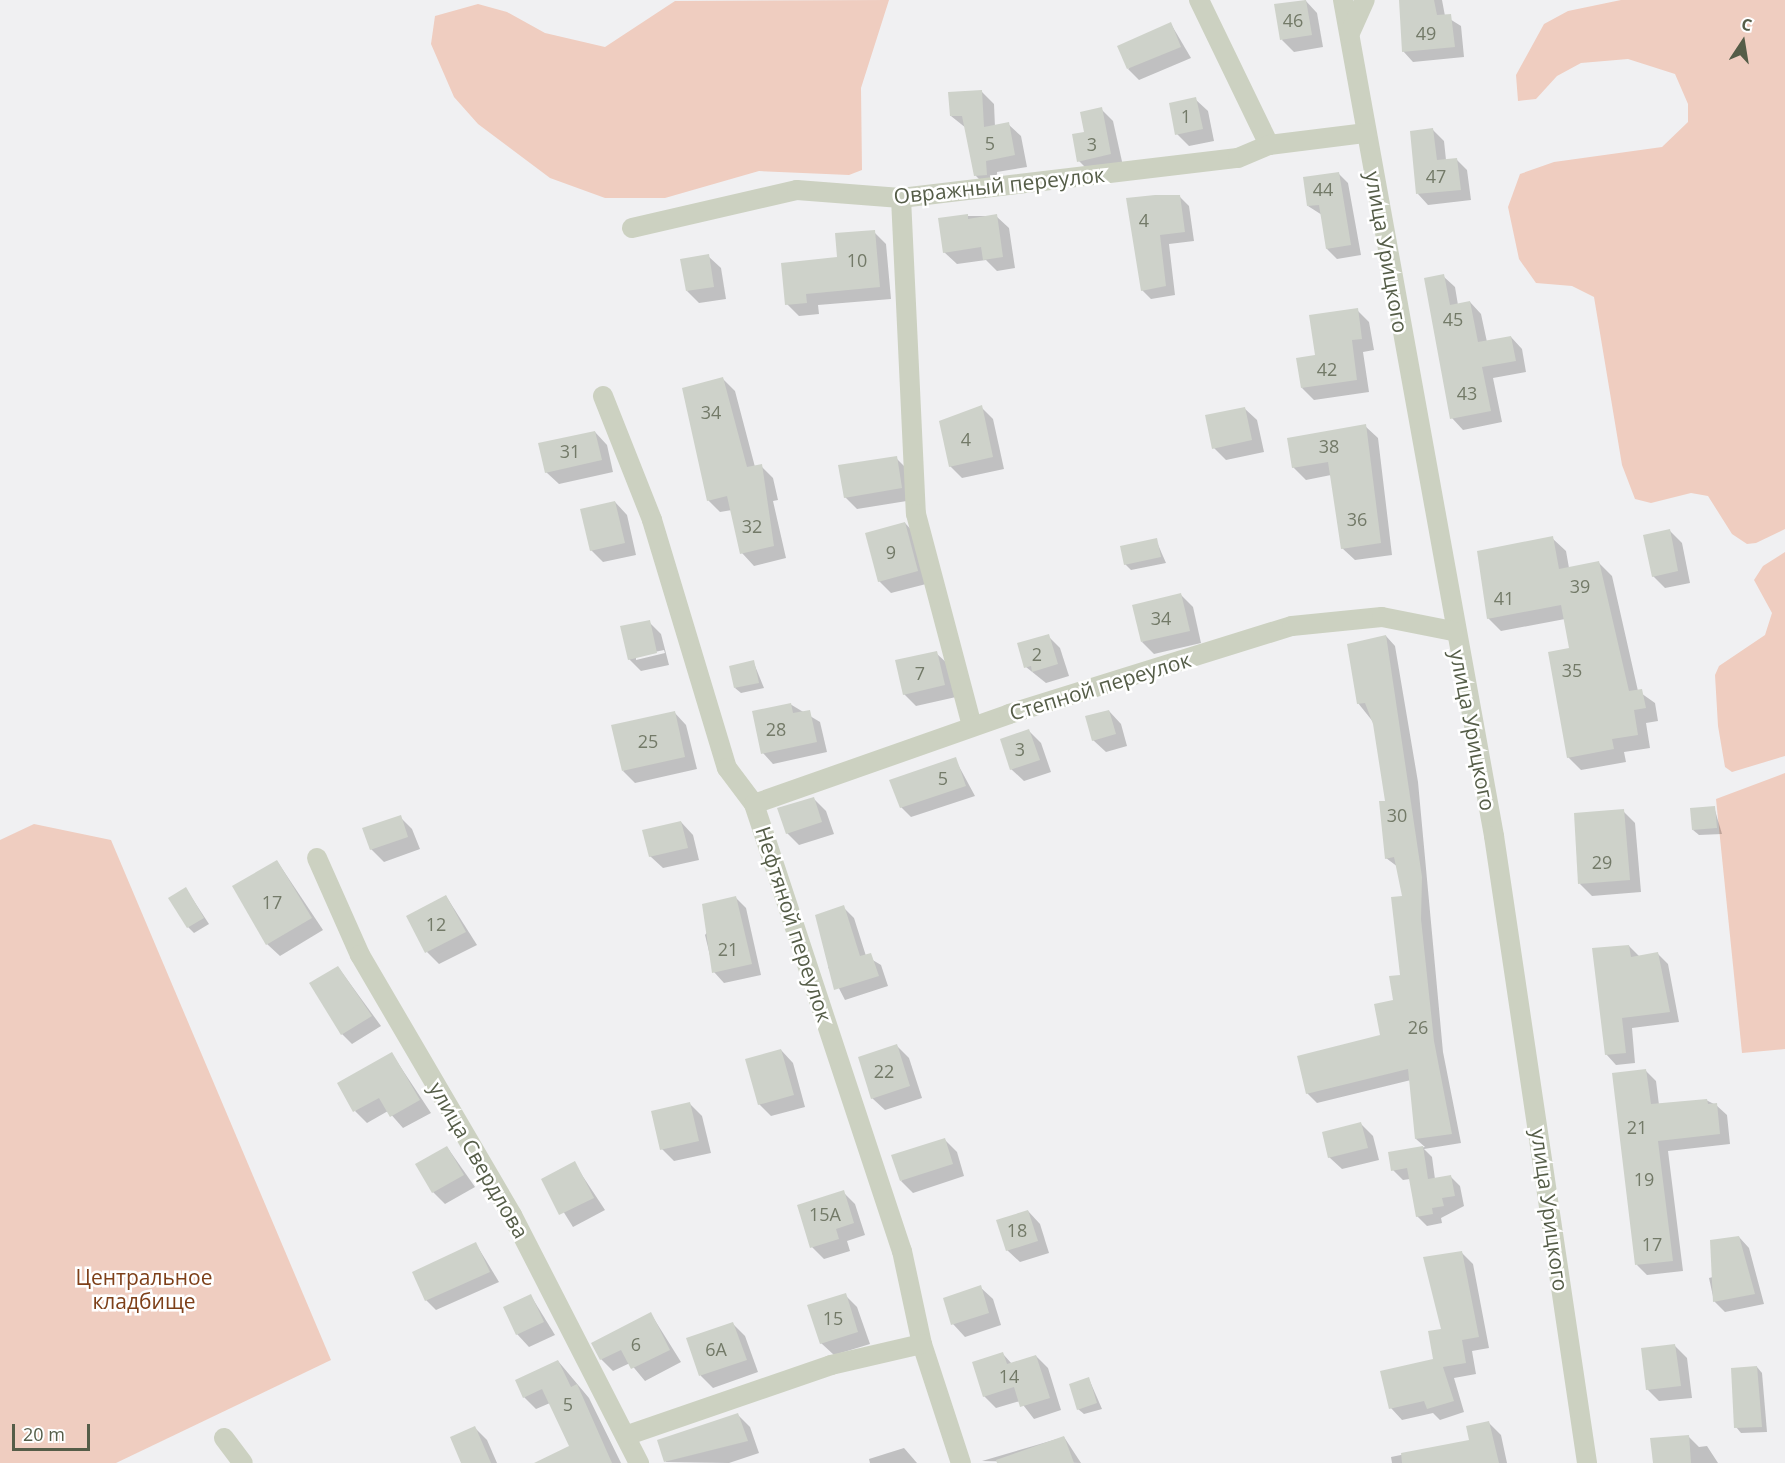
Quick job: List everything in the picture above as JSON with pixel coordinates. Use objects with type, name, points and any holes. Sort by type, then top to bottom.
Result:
[{"type":"street","points":[[1199,0],[1269,145]]},
{"type":"street","name":"улица Урицкого","points":[[1343,0],[1453,631],[1494,836],[1587,1463]]},
{"type":"street","points":[[1350,33],[1365,0]]},
{"type":"street","name":"Овражный переулок","points":[[632,228],[797,190],[901,198],[1238,158],[1269,145],[1366,133]]},
{"type":"street","points":[[901,198],[916,513],[972,726]]},
{"type":"street","name":"Нефтяной переулок","points":[[603,396],[652,520],[727,768],[754,804],[902,1251],[922,1344],[961,1463]]},
{"type":"street","name":"Степной переулок","points":[[754,804],[972,726],[1292,626],[1382,616],[1453,631]]},
{"type":"street","name":"улица Свердлова","points":[[317,858],[360,955],[512,1215],[627,1435],[639,1463]]},
{"type":"street","points":[[627,1435],[831,1365],[922,1344]]},
{"type":"street","points":[[224,1438],[243,1463]]},
{"type":"green space","points":[[889,0],[861,88],[862,170],[849,175],[759,171],[665,198],[605,198],[550,178],[478,124],[454,97],[431,44],[435,16],[478,4],[507,12],[545,33],[605,47],[675,1]]},
{"type":"green space","points":[[1621,0],[1785,0],[1785,529],[1756,543],[1747,544],[1732,534],[1708,496],[1691,493],[1651,503],[1635,499],[1622,465],[1594,297],[1572,286],[1536,283],[1519,259],[1508,207],[1520,174],[1554,162],[1662,147],[1688,122],[1688,104],[1675,74],[1628,59],[1581,63],[1557,76],[1536,99],[1518,101],[1516,75],[1544,24],[1568,11]]},
{"type":"green space","points":[[1785,552],[1785,756],[1732,772],[1725,767],[1718,726],[1715,675],[1719,666],[1765,635],[1772,613],[1754,580],[1763,566]]},
{"type":"green space","points":[[1785,773],[1785,1049],[1742,1053],[1716,799]]},
{"type":"green space","name":"Центральное кладбище","points":[[34,824],[111,840],[331,1360],[116,1463],[0,1463],[0,840]]},
{"type":"building","points":[[1306,0],[1312,35],[1280,40],[1274,4]]},
{"type":"building","points":[[1399,0],[1434,0],[1437,15],[1451,14],[1455,47],[1402,52]]},
{"type":"building","points":[[1171,22],[1181,47],[1127,69],[1117,46]]},
{"type":"building","points":[[982,90],[984,127],[1009,122],[1015,155],[986,161],[987,175],[974,176],[962,116],[950,116],[948,92]]},
{"type":"building","points":[[1196,97],[1203,129],[1175,135],[1169,103]]},
{"type":"building","points":[[1102,107],[1111,154],[1077,162],[1072,134],[1084,132],[1080,112]]},
{"type":"building","points":[[1433,128],[1437,160],[1457,158],[1461,190],[1416,194],[1410,131]]},
{"type":"building","points":[[1339,172],[1351,245],[1326,249],[1319,205],[1307,206],[1303,177]]},
{"type":"building","points":[[1180,195],[1185,232],[1160,235],[1166,286],[1141,291],[1126,198]]},
{"type":"building","points":[[968,214],[968,219],[997,214],[1003,257],[983,260],[981,247],[943,253],[938,218]]},
{"type":"building","points":[[875,230],[880,287],[806,294],[807,303],[785,305],[781,263],[837,257],[835,233]]},
{"type":"building","points":[[709,254],[714,287],[686,291],[680,259]]},
{"type":"building","points":[[1444,274],[1450,305],[1470,301],[1478,342],[1511,336],[1516,361],[1482,367],[1491,411],[1450,419],[1424,278]]},
{"type":"building","points":[[1358,308],[1362,339],[1352,340],[1357,380],[1301,388],[1296,358],[1315,355],[1309,315]]},
{"type":"building","points":[[723,377],[747,467],[762,464],[774,546],[740,554],[727,496],[707,501],[682,388]]},
{"type":"building","points":[[982,405],[993,457],[949,467],[939,421]]},
{"type":"building","points":[[1245,407],[1252,440],[1212,449],[1205,415]]},
{"type":"building","points":[[1366,424],[1381,543],[1341,549],[1328,462],[1292,468],[1287,438]]},
{"type":"building","points":[[595,431],[602,460],[545,473],[538,443]]},
{"type":"building","points":[[897,456],[902,488],[844,498],[838,465]]},
{"type":"building","points":[[615,501],[625,543],[590,551],[580,509]]},
{"type":"building","points":[[905,522],[918,571],[878,582],[865,533]]},
{"type":"building","points":[[1670,529],[1678,571],[1652,577],[1643,535]]},
{"type":"building","points":[[1553,536],[1559,569],[1599,561],[1629,691],[1642,689],[1646,708],[1634,710],[1638,735],[1612,739],[1614,749],[1567,758],[1548,652],[1569,648],[1561,605],[1487,619],[1477,551]]},
{"type":"building","points":[[1157,538],[1161,557],[1124,565],[1120,546]]},
{"type":"building","points":[[1181,593],[1190,631],[1141,642],[1132,605]]},
{"type":"building","points":[[650,620],[657,653],[628,660],[620,626]]},
{"type":"building","points":[[1049,634],[1058,664],[1032,672],[1031,666],[1024,668],[1017,643]]},
{"type":"building","points":[[1386,635],[1422,877],[1421,919],[1434,1041],[1452,1134],[1415,1139],[1408,1069],[1306,1094],[1297,1056],[1380,1035],[1374,1004],[1393,1000],[1389,976],[1400,975],[1391,897],[1402,896],[1394,857],[1385,859],[1379,801],[1385,801],[1373,724],[1365,703],[1357,704],[1347,644]]},
{"type":"building","points":[[937,651],[945,685],[903,695],[895,660]]},
{"type":"building","points":[[754,660],[759,683],[734,688],[729,666]]},
{"type":"building","points":[[791,703],[793,713],[810,710],[817,742],[761,754],[752,711]]},
{"type":"building","points":[[1109,710],[1116,734],[1092,741],[1085,716]]},
{"type":"building","points":[[675,711],[685,757],[622,771],[611,725]]},
{"type":"building","points":[[1029,729],[1040,760],[1010,770],[1000,739]]},
{"type":"building","points":[[956,757],[966,786],[900,808],[889,780]]},
{"type":"building","points":[[814,797],[822,822],[786,834],[777,808]]},
{"type":"building","points":[[1715,806],[1717,828],[1692,830],[1690,808]]},
{"type":"building","points":[[1624,809],[1630,880],[1578,884],[1574,813]]},
{"type":"building","points":[[401,815],[408,837],[370,850],[362,828]]},
{"type":"building","points":[[681,821],[688,848],[649,857],[642,830]]},
{"type":"building","points":[[277,860],[312,918],[266,945],[232,886]]},
{"type":"building","points":[[186,887],[204,918],[187,928],[168,898]]},
{"type":"building","points":[[446,895],[466,932],[425,953],[406,916]]},
{"type":"building","points":[[736,896],[752,964],[712,973],[702,904]]},
{"type":"building","points":[[844,905],[860,956],[871,953],[879,976],[834,990],[815,915]]},
{"type":"building","points":[[1629,945],[1631,957],[1658,952],[1670,1012],[1622,1018],[1626,1053],[1605,1055],[1592,948]]},
{"type":"building","points":[[338,966],[372,1016],[341,1035],[309,983]]},
{"type":"building","points":[[897,1044],[910,1086],[871,1099],[858,1057]]},
{"type":"building","points":[[781,1049],[794,1095],[758,1105],[745,1059]]},
{"type":"building","points":[[392,1052],[420,1100],[390,1117],[379,1098],[353,1112],[337,1083]]},
{"type":"building","points":[[1646,1069],[1651,1104],[1707,1099],[1708,1104],[1717,1103],[1720,1134],[1658,1141],[1673,1261],[1635,1265],[1612,1073]]},
{"type":"building","points":[[690,1102],[699,1141],[660,1150],[651,1111]]},
{"type":"building","points":[[1361,1122],[1368,1148],[1328,1158],[1322,1132]]},
{"type":"building","points":[[945,1138],[953,1164],[900,1181],[891,1155]]},
{"type":"building","points":[[447,1146],[464,1175],[432,1193],[415,1164]]},
{"type":"building","points":[[1423,1146],[1428,1179],[1451,1175],[1455,1196],[1442,1198],[1444,1206],[1432,1208],[1433,1214],[1416,1217],[1407,1168],[1391,1171],[1388,1152]]},
{"type":"building","points":[[575,1161],[594,1198],[559,1215],[541,1179]]},
{"type":"building","points":[[844,1190],[854,1223],[836,1229],[839,1239],[810,1248],[797,1205]]},
{"type":"building","points":[[1028,1210],[1038,1241],[1006,1251],[996,1220]]},
{"type":"building","points":[[1739,1236],[1755,1294],[1713,1302],[1710,1240]]},
{"type":"building","points":[[476,1242],[490,1272],[425,1301],[412,1272]]},
{"type":"building","points":[[1462,1251],[1479,1337],[1462,1340],[1466,1363],[1443,1367],[1454,1401],[1427,1409],[1424,1401],[1389,1409],[1380,1371],[1433,1359],[1428,1331],[1441,1329],[1423,1257]]},
{"type":"building","points":[[981,1285],[989,1313],[951,1325],[943,1298]]},
{"type":"building","points":[[846,1293],[858,1332],[820,1344],[807,1305]]},
{"type":"building","points":[[531,1294],[544,1322],[516,1335],[503,1307]]},
{"type":"building","points":[[651,1312],[670,1350],[631,1369],[621,1350],[600,1360],[591,1343]]},
{"type":"building","points":[[733,1322],[747,1360],[699,1376],[686,1338]]},
{"type":"building","points":[[1675,1344],[1681,1386],[1646,1390],[1641,1348]]},
{"type":"building","points":[[1003,1352],[1007,1364],[1036,1355],[1050,1398],[1020,1407],[1014,1387],[983,1397],[972,1362]]},
{"type":"building","points":[[558,1360],[571,1387],[577,1384],[612,1463],[534,1463],[569,1446],[542,1389],[523,1398],[515,1380]]},
{"type":"building","points":[[1757,1366],[1762,1427],[1734,1428],[1731,1368]]},
{"type":"building","points":[[1089,1377],[1097,1403],[1077,1410],[1069,1384]]},
{"type":"building","points":[[738,1413],[748,1441],[664,1462],[657,1440]]},
{"type":"building","points":[[1489,1421],[1499,1463],[1402,1463],[1401,1453],[1469,1440],[1466,1426]]},
{"type":"building","points":[[475,1426],[491,1463],[461,1463],[450,1437]]},
{"type":"building","points":[[1689,1435],[1691,1463],[1653,1463],[1650,1438]]},
{"type":"building","points":[[1064,1436],[1074,1463],[997,1463],[996,1460]]}]
